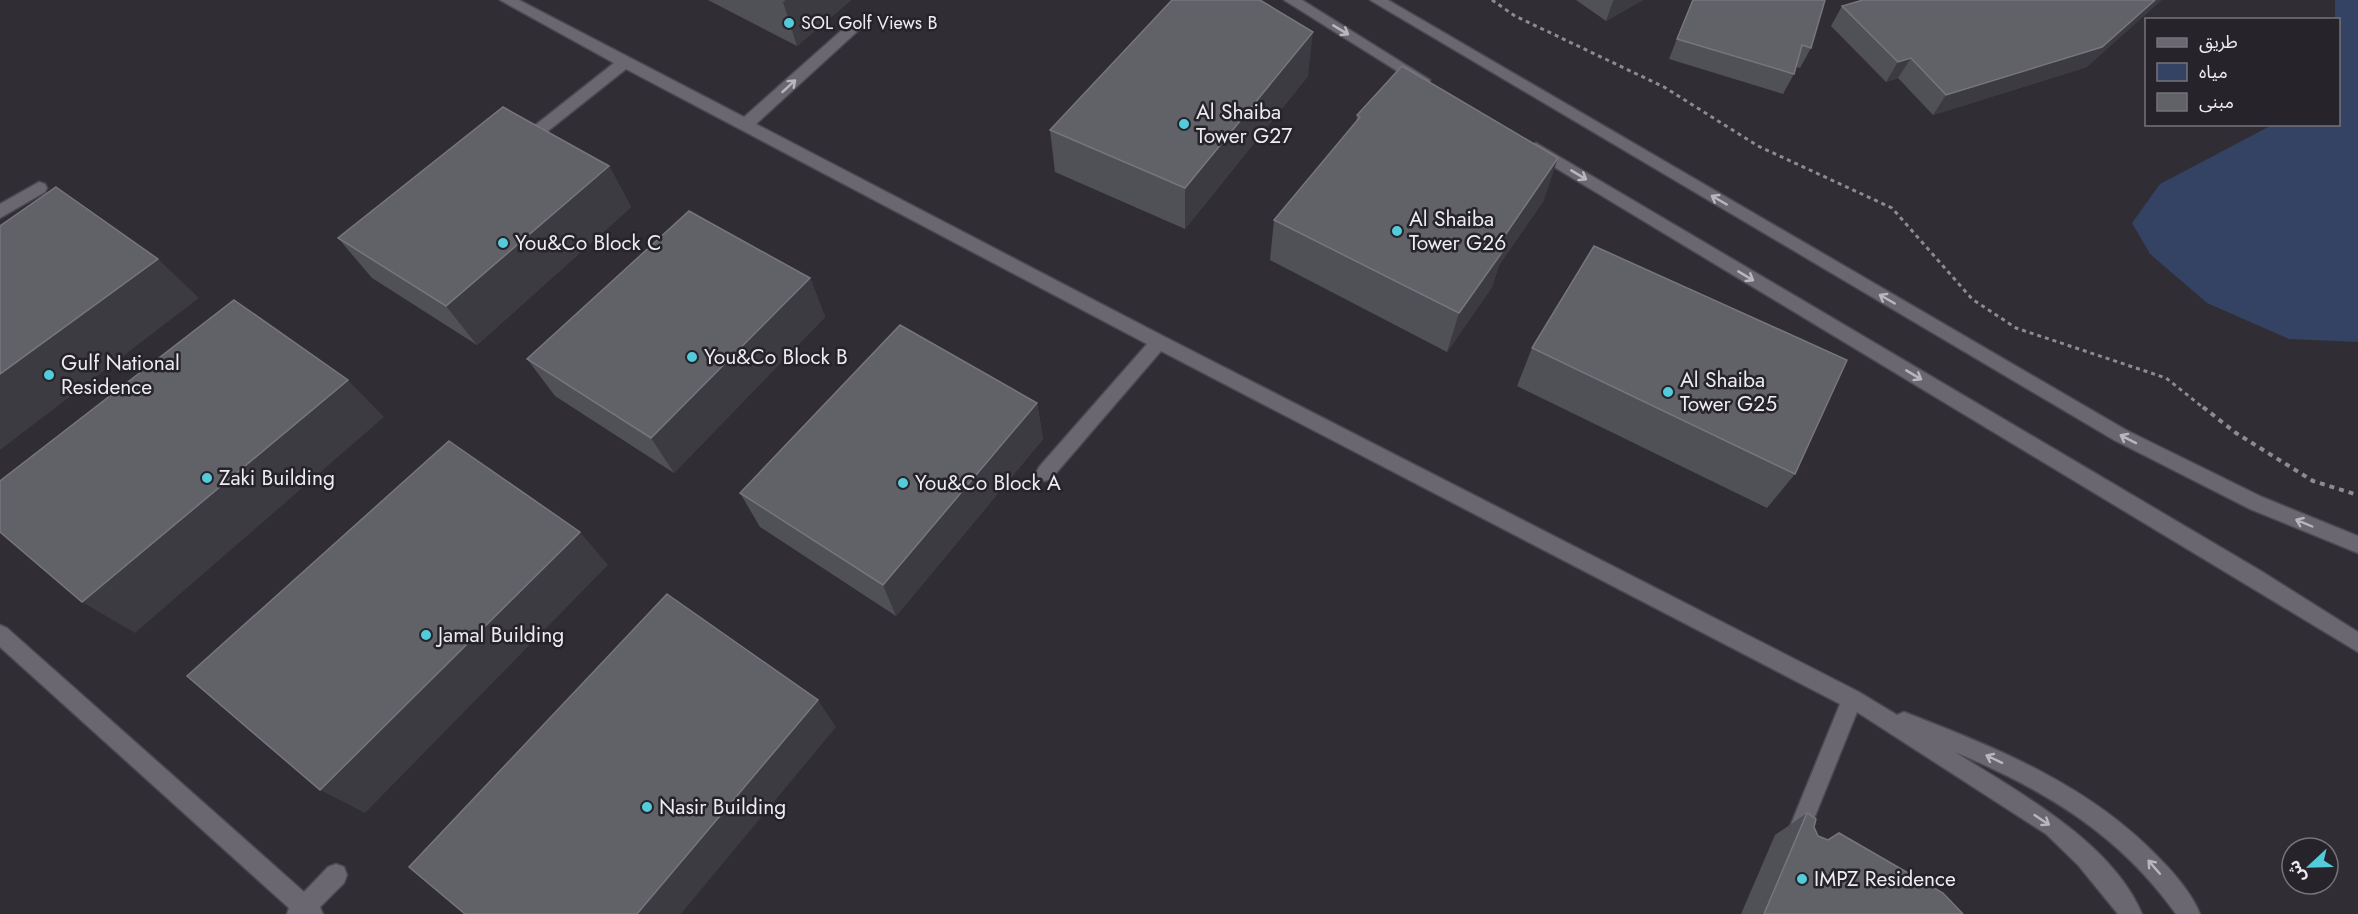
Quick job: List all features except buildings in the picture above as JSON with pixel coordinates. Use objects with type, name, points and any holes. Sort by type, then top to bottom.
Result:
[{"type":"street","points":[[507,0],[1159,342],[1860,704],[2053,827],[2086,857],[2131,914]]},
{"type":"street","points":[[1291,0],[1441,91]]},
{"type":"street","points":[[1377,0],[2120,435],[2256,503],[2358,545]]},
{"type":"street","points":[[745,125],[856,25]]},
{"type":"street","points":[[524,142],[625,62]]},
{"type":"street","points":[[1522,140],[2244,571],[2358,643]]},
{"type":"street","points":[[0,212],[39,188]]},
{"type":"street","points":[[1045,472],[1159,342]]},
{"type":"street","points":[[0,634],[305,912],[336,875]]},
{"type":"street","points":[[1794,847],[1860,704]]},
{"type":"street","points":[[1860,704],[1962,744],[2058,790],[2092,811],[2124,836],[2154,866],[2188,914]]},
{"type":"path","points":[[1492,0],[1515,16],[1664,87],[1758,146],[1892,208],[1972,298],[2016,328],[2166,378],[2236,433],[2303,475],[2313,481],[2358,495]]},
{"type":"water","points":[[2335,0],[2358,0],[2358,342],[2289,339],[2207,303],[2150,254],[2132,223],[2160,184],[2270,126],[2340,126],[2340,18],[2335,18]]},
{"type":"place","name":"SOL Golf Views B","points":[[789,23]]},
{"type":"place","name":"Al Shaiba Tower G27","points":[[1184,124]]},
{"type":"place","name":"Al Shaiba Tower G26","points":[[1397,231]]},
{"type":"place","name":"You&Co Block C","points":[[503,243]]},
{"type":"place","name":"You&Co Block B","points":[[692,357]]},
{"type":"place","name":"Gulf National Residence","points":[[49,375]]},
{"type":"place","name":"Al Shaiba Tower G25","points":[[1668,392]]},
{"type":"place","name":"Zaki Building","points":[[207,478]]},
{"type":"place","name":"You&Co Block A","points":[[903,483]]},
{"type":"place","name":"Jamal Building","points":[[426,635]]},
{"type":"place","name":"Nasir Building","points":[[647,807]]},
{"type":"place","name":"IMPZ Residence","points":[[1802,879]]}]
